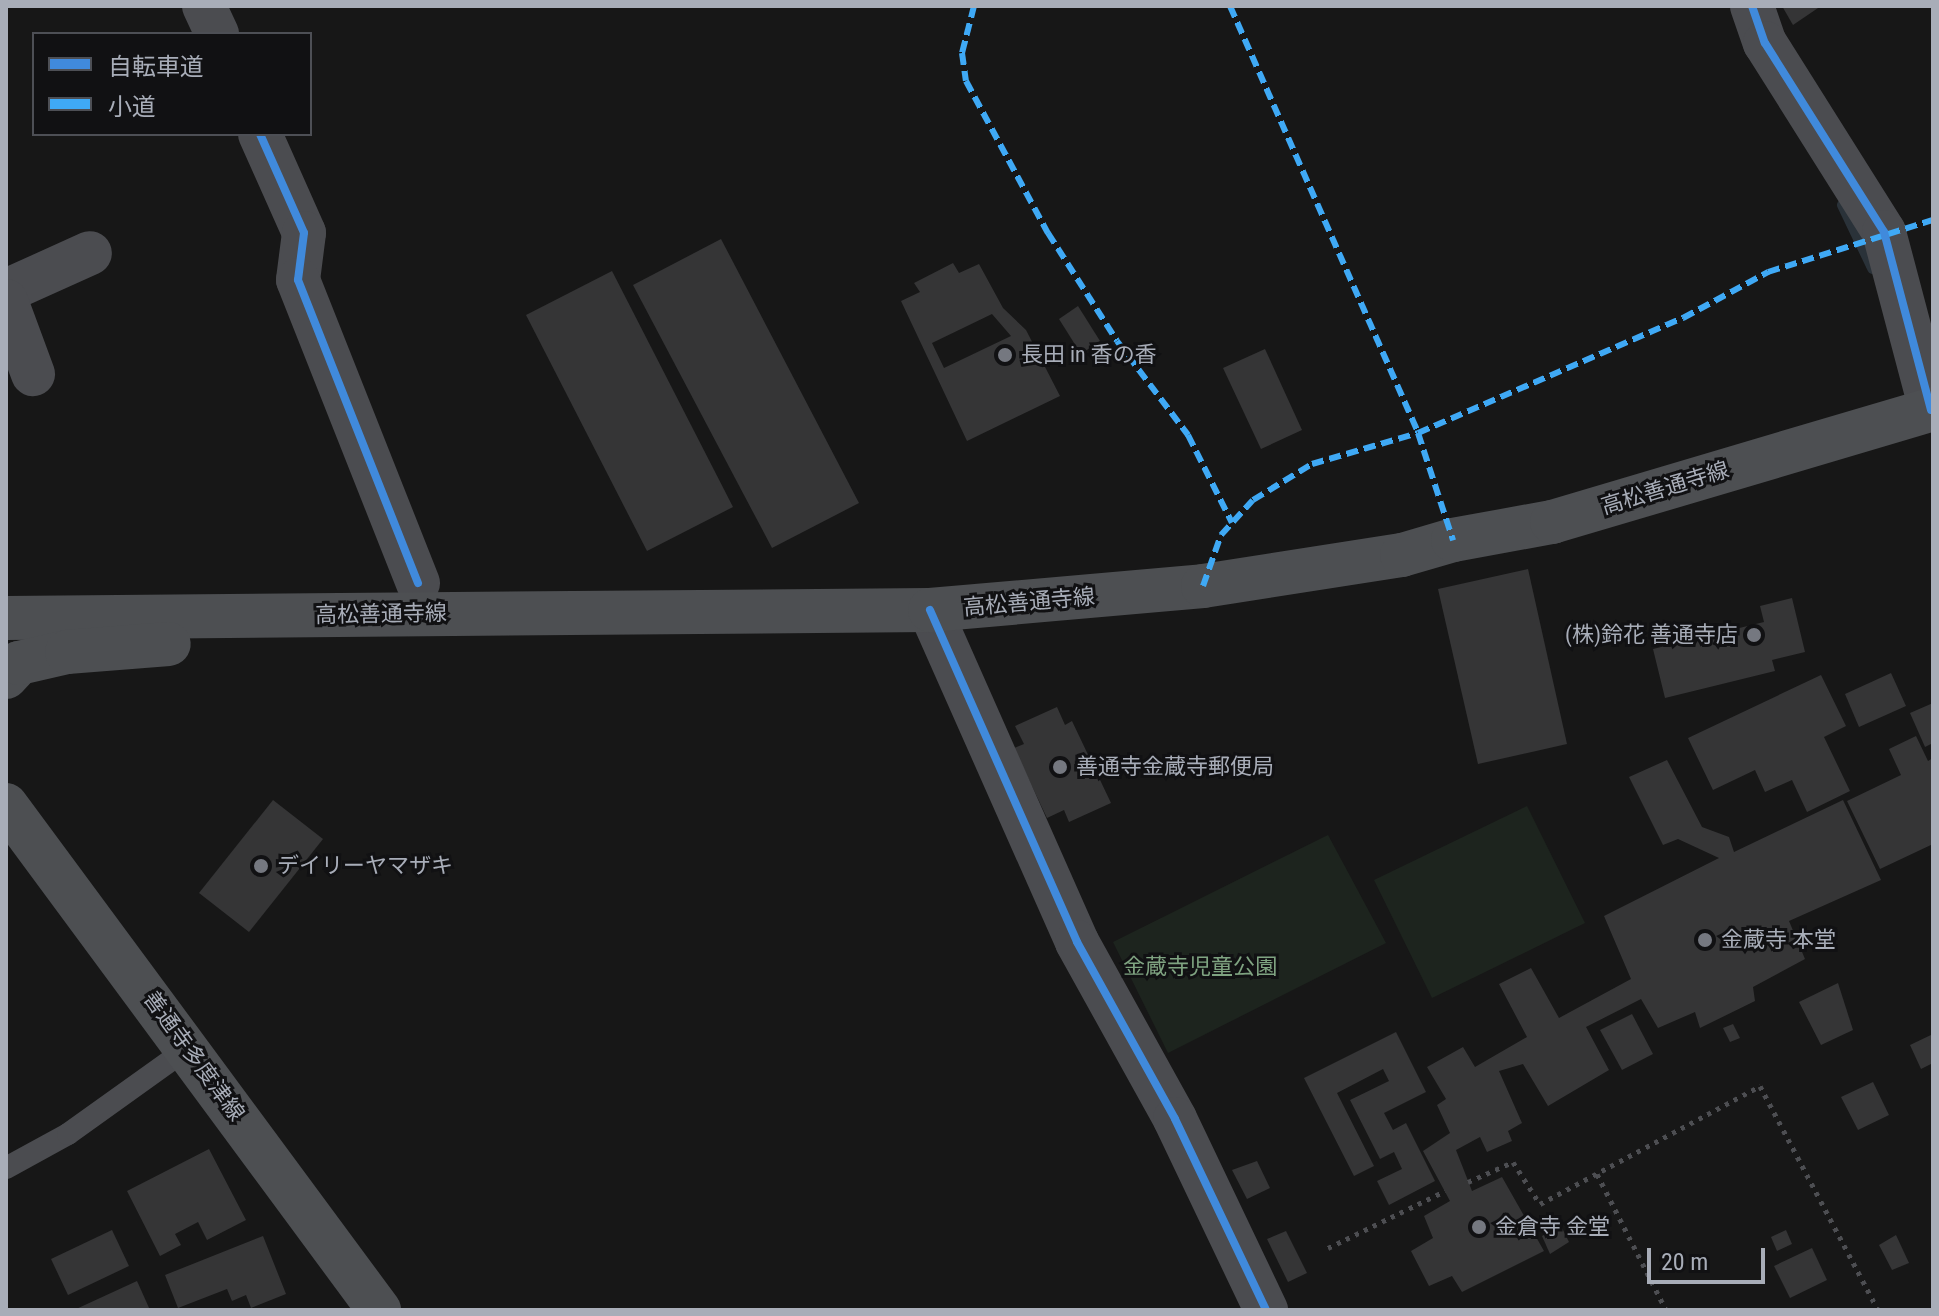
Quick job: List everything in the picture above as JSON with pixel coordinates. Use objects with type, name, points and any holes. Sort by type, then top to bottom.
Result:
[{"type":"main road","name":"高松善通寺線","points":[[6,618],[930,610],[1203,586],[1402,555],[1453,540],[1552,522],[1932,409]]},
{"type":"main road","points":[[6,677],[19,663],[67,652],[256,637],[311,615]]},
{"type":"main road","name":"善通寺多度津線","points":[[6,805],[379,1310]]},
{"type":"street","points":[[204,6],[216,32]]},
{"type":"street","points":[[1752,6],[1765,43],[1884,232],[1932,409]]},
{"type":"street","points":[[261,136],[304,233],[298,280],[418,583]]},
{"type":"street","points":[[6,291],[90,253]]},
{"type":"street","points":[[6,301],[33,374]]},
{"type":"street","points":[[930,610],[1077,942],[1175,1119],[1266,1310]]},
{"type":"lane","points":[[6,1168],[68,1134],[188,1048]]},
{"type":"path","points":[[1468,1182],[1513,1162],[1540,1204],[1760,1086],[1878,1310]]},
{"type":"path","points":[[1597,1174],[1666,1310]]},
{"type":"path","points":[[1328,1248],[1445,1191]]},
{"type":"green space","points":[[1527,806],[1585,923],[1432,998],[1374,880]]},
{"type":"green space","name":"金蔵寺児童公園","points":[[1328,835],[1386,943],[1168,1053],[1113,942]]},
{"type":"building","points":[[1782,6],[1821,6],[1793,25]]},
{"type":"building","points":[[721,239],[859,503],[772,548],[633,285]]},
{"type":"building","name":"長田 in 香の香","points":[[953,263],[959,273],[979,264],[1003,308],[1026,330],[1060,396],[967,441],[901,301],[920,292],[914,283]],"holes":[[[992,314],[1011,336],[944,368],[932,343]]]},
{"type":"building","points":[[612,271],[733,507],[647,551],[526,315]]},
{"type":"building","points":[[1078,306],[1100,341],[1081,354],[1059,319]]},
{"type":"building","points":[[1265,349],[1302,430],[1261,449],[1223,368]]},
{"type":"building","points":[[1528,569],[1567,744],[1478,764],[1438,589]]},
{"type":"building","name":"(株)鈴花 善通寺店","points":[[1792,598],[1805,652],[1772,660],[1775,671],[1665,698],[1653,649],[1764,622],[1760,606]]},
{"type":"building","points":[[1891,673],[1906,706],[1859,727],[1845,694]]},
{"type":"building","points":[[1821,675],[1846,726],[1824,737],[1850,791],[1807,812],[1792,780],[1765,792],[1755,770],[1713,790],[1688,738]]},
{"type":"building","points":[[1933,703],[1933,743],[1925,747],[1910,713]]},
{"type":"building","points":[[1057,707],[1065,725],[1072,721],[1111,803],[1069,822],[1064,810],[1047,818],[1014,748],[1024,744],[1015,726]]},
{"type":"building","points":[[1916,736],[1928,761],[1933,758],[1933,844],[1880,869],[1847,801],[1901,775],[1889,749]]},
{"type":"building","points":[[1667,760],[1702,827],[1729,837],[1734,852],[1843,800],[1881,880],[1789,921],[1805,959],[1753,987],[1755,1001],[1700,1028],[1695,1012],[1658,1028],[1641,999],[1586,1027],[1609,1070],[1548,1106],[1523,1064],[1499,1071],[1522,1123],[1508,1131],[1512,1141],[1487,1152],[1480,1137],[1456,1150],[1472,1191],[1502,1177],[1544,1251],[1462,1292],[1452,1276],[1429,1286],[1411,1251],[1433,1238],[1424,1216],[1450,1201],[1423,1151],[1450,1133],[1437,1105],[1446,1099],[1427,1067],[1463,1047],[1475,1067],[1527,1037],[1499,984],[1531,968],[1559,1018],[1631,979],[1604,916],[1719,858],[1678,839],[1663,845],[1629,777]]},
{"type":"building","name":"デイリーヤマザキ","points":[[273,800],[323,839],[249,932],[199,893]]},
{"type":"building","points":[[1838,983],[1853,1030],[1821,1045],[1799,1002]]},
{"type":"building","points":[[1632,1014],[1653,1054],[1622,1070],[1600,1030]]},
{"type":"building","points":[[1733,1024],[1740,1038],[1730,1042],[1723,1028]]},
{"type":"building","points":[[1396,1032],[1426,1092],[1384,1113],[1393,1130],[1406,1123],[1435,1181],[1389,1205],[1377,1181],[1402,1169],[1394,1152],[1380,1159],[1350,1100],[1389,1081],[1383,1069],[1337,1093],[1374,1166],[1354,1176],[1304,1078]]},
{"type":"building","points":[[1933,1034],[1933,1063],[1921,1069],[1910,1045]]},
{"type":"building","points":[[1873,1082],[1889,1115],[1858,1130],[1841,1097]]},
{"type":"building","points":[[209,1149],[246,1220],[207,1240],[198,1222],[175,1234],[181,1245],[160,1256],[127,1191]]},
{"type":"building","points":[[1257,1161],[1270,1188],[1247,1199],[1232,1170]]},
{"type":"building","points":[[1561,1226],[1569,1242],[1550,1254],[1542,1236]]},
{"type":"building","points":[[112,1230],[129,1266],[68,1295],[51,1259]]},
{"type":"building","points":[[1786,1230],[1792,1244],[1777,1251],[1771,1237]]},
{"type":"building","points":[[1286,1231],[1307,1273],[1288,1282],[1267,1239]]},
{"type":"building","points":[[1896,1235],[1909,1263],[1892,1270],[1879,1245]]},
{"type":"building","points":[[263,1236],[286,1294],[251,1308],[246,1295],[232,1301],[227,1289],[178,1308],[165,1275]]},
{"type":"building","points":[[1812,1248],[1827,1280],[1790,1298],[1774,1266]]},
{"type":"building","points":[[137,1281],[150,1310],[74,1310]]},
{"type":"waterway","points":[[1843,205],[1873,268]]},
{"type":"marked path","points":[[974,6],[962,53],[966,81],[1048,233],[1117,341],[1188,435],[1232,523]]},
{"type":"marked path","points":[[1230,6],[1418,433],[1453,540]]},
{"type":"marked path","points":[[1203,586],[1221,535],[1253,500],[1312,464],[1418,433],[1683,318],[1768,272],[1933,220]]},
{"type":"cycle path","points":[[1752,6],[1765,43],[1884,232],[1931,410]]},
{"type":"cycle path","points":[[261,136],[304,233],[298,280],[418,583]]},
{"type":"cycle path","points":[[930,610],[1077,942],[1175,1119],[1266,1310]]},
{"type":"place","name":"長田 in 香の香","points":[[1005,355]]},
{"type":"place","name":"(株)鈴花 善通寺店","points":[[1754,635]]},
{"type":"place","name":"善通寺金蔵寺郵便局","points":[[1060,767]]},
{"type":"place","name":"デイリーヤマザキ","points":[[261,866]]},
{"type":"place","name":"金蔵寺 本堂","points":[[1705,940]]},
{"type":"place","name":"金倉寺 金堂","points":[[1479,1227]]}]
